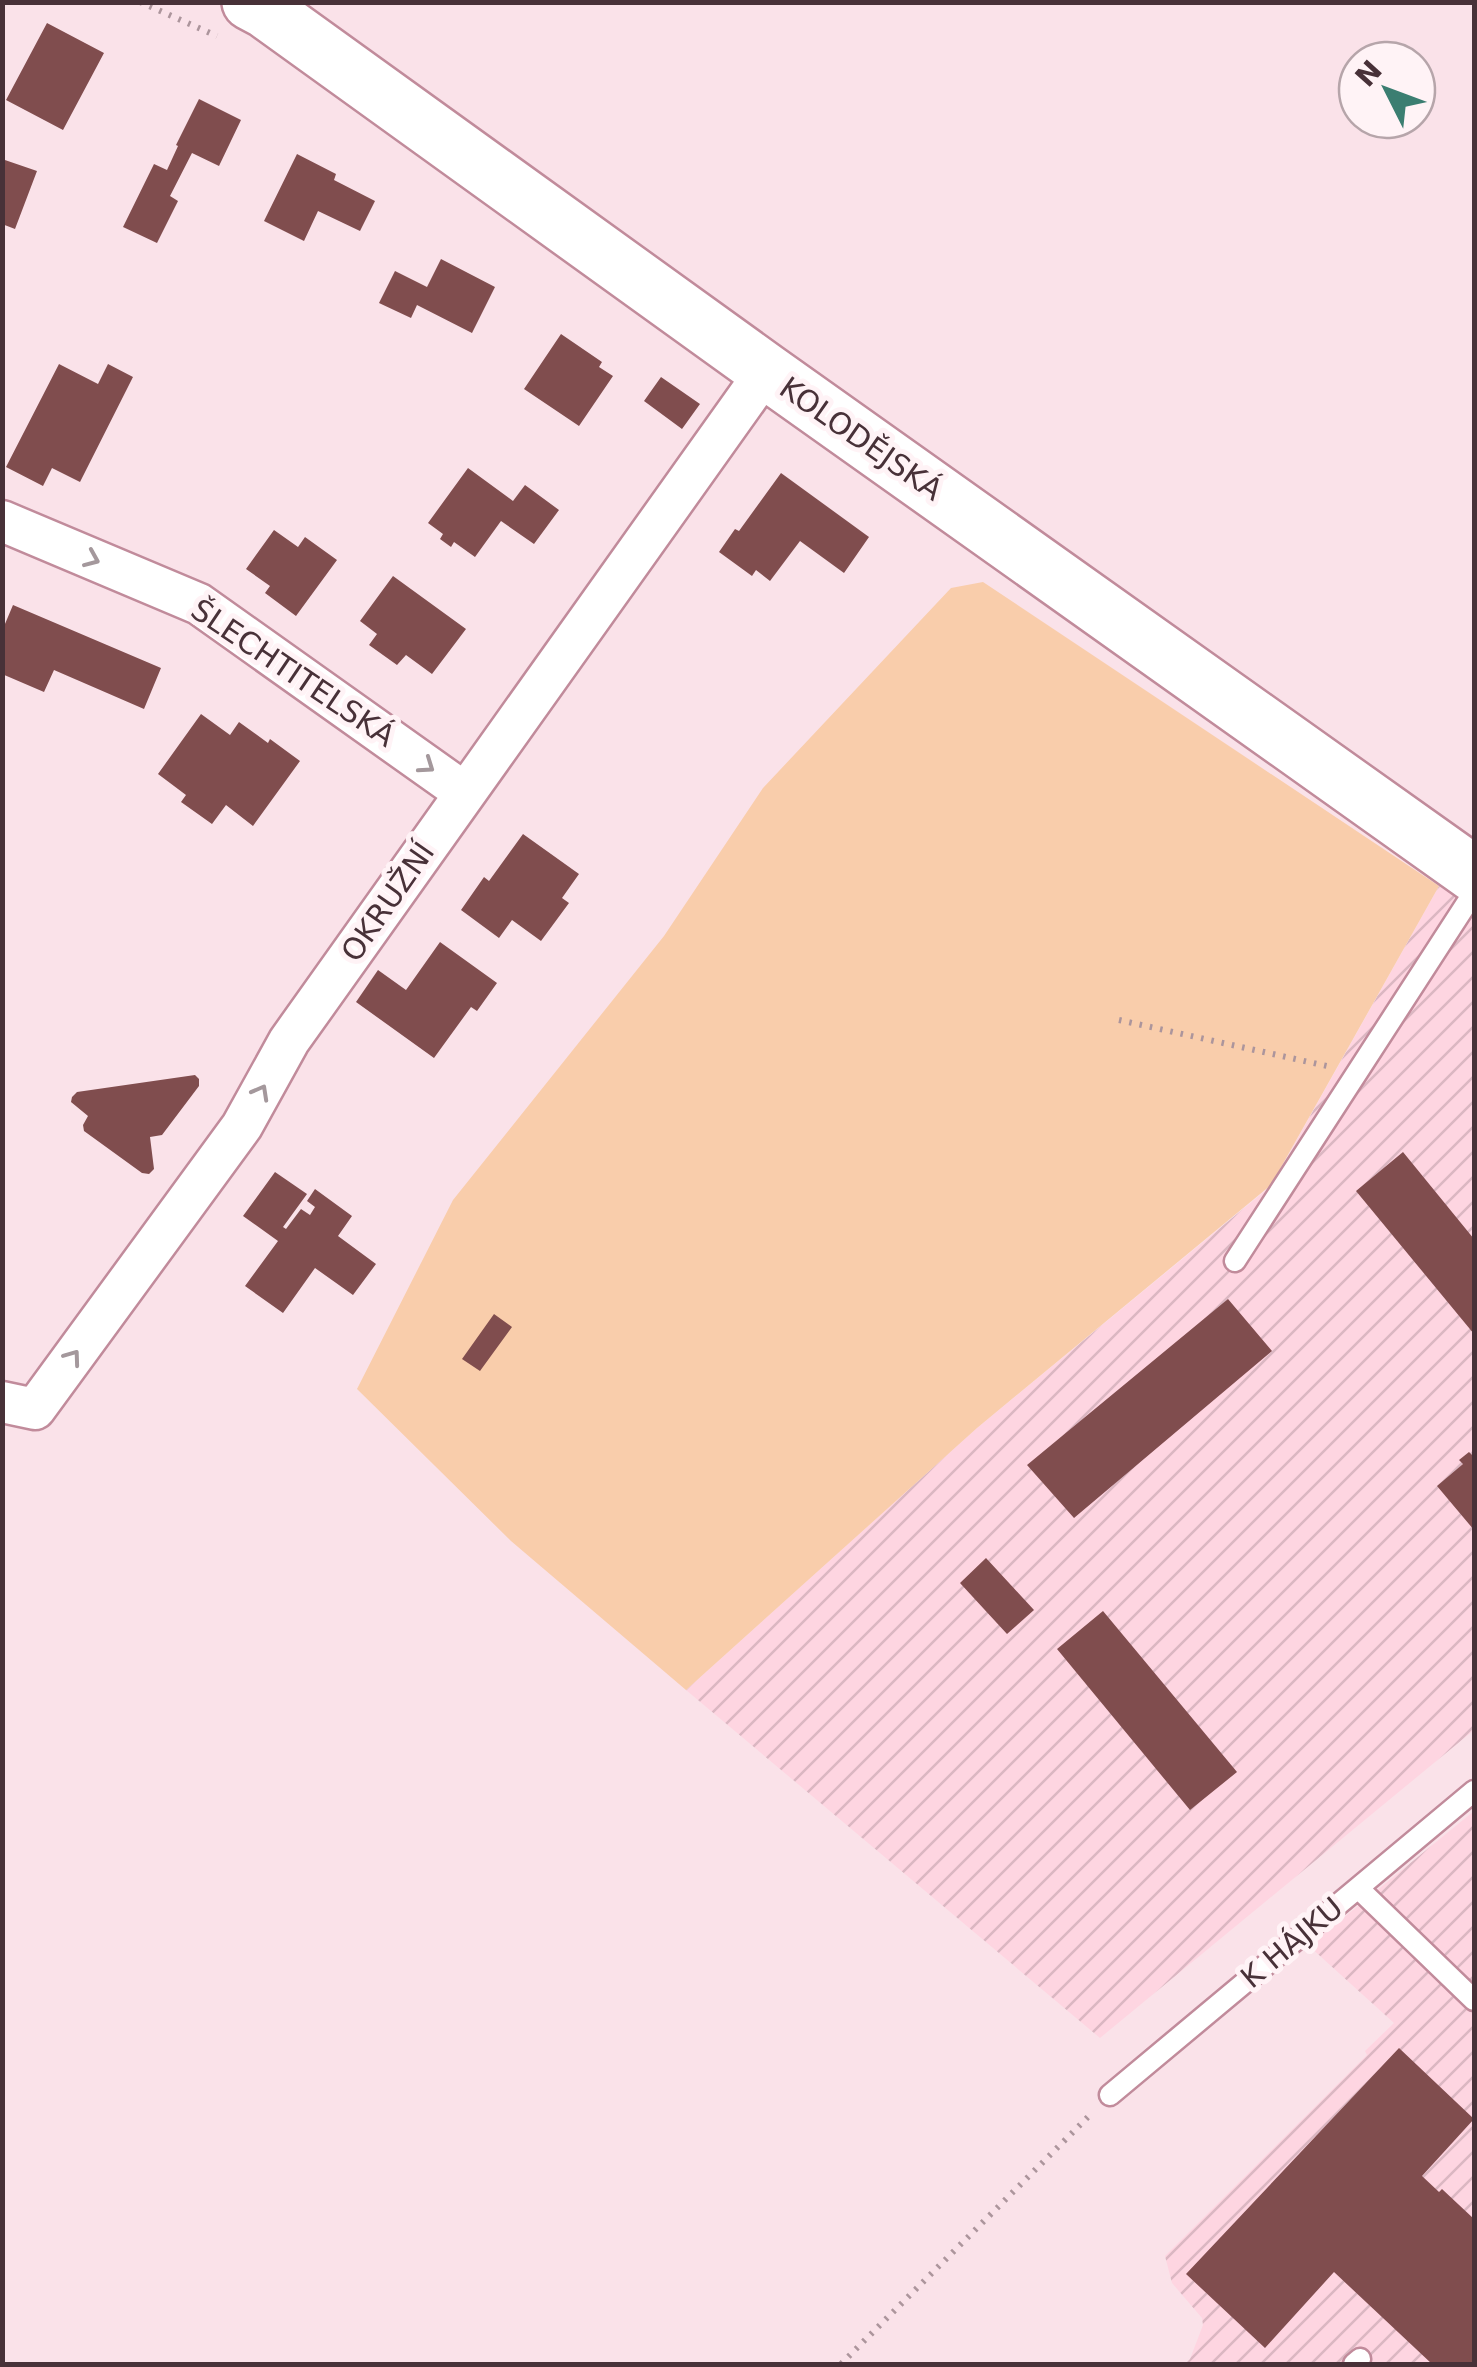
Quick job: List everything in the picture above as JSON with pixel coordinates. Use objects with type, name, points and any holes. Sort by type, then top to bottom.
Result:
[{"type":"street","name":"KOLODĚJSKÁ","points":[[250,2],[1474,874]]},
{"type":"street","name":"OKRUŽNÍ","points":[[2,1402],[35,1408],[242,1126],[289,1041],[766,371]]},
{"type":"street","name":"ŠLECHTITELSKÁ","points":[[2,521],[198,604],[465,793]]},
{"type":"lane","points":[[1235,1261],[1474,892]]},
{"type":"lane","name":"K HÁJKU","points":[[1110,2095],[1474,1791]]},
{"type":"lane","points":[[1358,1888],[1474,2000]]},
{"type":"path","points":[[1119,1020],[1357,1073]]},
{"type":"path","points":[[841,2364],[1110,2095]]},
{"type":"shaded area","points":[[983,582],[1439,886],[1271,1185],[977,1428],[686,1690],[511,1541],[357,1389],[453,1200],[664,936],[763,788],[951,588]]},
{"type":"shaded area","points":[[1439,886],[1474,907],[1474,1730],[1100,2038],[686,1690],[977,1428],[1271,1186]]},
{"type":"shaded area","points":[[1474,1811],[1474,2364],[1185,2364],[1203,2325],[1202,2318],[1172,2283],[1165,2256],[1367,2055],[1365,2051],[1394,2023],[1309,1946]]},
{"type":"building","points":[[47,23],[104,53],[63,130],[6,100]]},
{"type":"building","points":[[199,99],[241,120],[219,166],[192,153],[170,196],[178,201],[157,243],[123,227],[154,164],[167,170]]},
{"type":"building","points":[[297,154],[336,174],[334,180],[375,201],[360,231],[318,211],[304,241],[264,221]]},
{"type":"building","points":[[2,159],[37,171],[15,229],[2,224]]},
{"type":"building","points":[[441,259],[495,287],[472,333],[417,305],[411,318],[379,303],[395,271],[427,287]]},
{"type":"building","points":[[561,334],[602,362],[599,367],[613,376],[579,426],[524,389]]},
{"type":"building","points":[[59,364],[98,384],[108,364],[133,377],[80,482],[52,468],[43,486],[6,467]]},
{"type":"building","points":[[661,377],[700,404],[682,429],[644,401]]},
{"type":"building","points":[[468,468],[513,501],[525,485],[559,510],[534,544],[501,521],[475,557],[454,542],[451,547],[440,539],[443,534],[428,523]]},
{"type":"building","points":[[781,473],[869,537],[844,573],[800,541],[770,581],[756,570],[752,576],[719,552]]},
{"type":"building","points":[[274,530],[298,547],[305,537],[337,560],[296,616],[265,593],[270,586],[246,569]]},
{"type":"building","points":[[393,576],[466,629],[432,674],[406,655],[397,665],[369,645],[377,634],[360,621]]},
{"type":"building","points":[[13,605],[161,668],[144,709],[54,670],[44,692],[2,674],[2,631]]},
{"type":"building","points":[[201,714],[230,735],[239,722],[300,761],[253,826],[226,805],[212,824],[181,802],[186,795],[158,774]]},
{"type":"building","points":[[523,834],[579,874],[562,898],[569,903],[541,941],[512,920],[499,938],[461,910],[484,877],[489,881]]},
{"type":"building","points":[[440,942],[497,983],[477,1011],[471,1007],[434,1058],[356,1002],[378,970],[406,990]]},
{"type":"building","points":[[195,1075],[199,1086],[162,1135],[150,1137],[154,1169],[149,1174],[142,1173],[84,1131],[88,1116],[71,1102],[77,1092]]},
{"type":"building","points":[[1403,1152],[1474,1239],[1474,1334],[1356,1191]]},
{"type":"building","points":[[275,1172],[307,1194],[283,1227],[286,1229],[301,1209],[310,1215],[315,1207],[307,1201],[315,1189],[352,1216],[338,1236],[376,1264],[353,1295],[315,1268],[283,1313],[245,1286],[278,1241],[243,1216]]},
{"type":"building","points":[[1228,1299],[1272,1351],[1074,1518],[1027,1465]]},
{"type":"building","points":[[494,1314],[512,1327],[480,1371],[462,1359]]},
{"type":"building","points":[[1469,1452],[1474,1455],[1474,1530],[1437,1486],[1463,1464],[1459,1460]]},
{"type":"building","points":[[986,1558],[1034,1610],[1007,1634],[960,1583]]},
{"type":"building","points":[[1103,1611],[1237,1772],[1190,1810],[1057,1649]]},
{"type":"building","points":[[1399,2048],[1474,2119],[1422,2176],[1474,2219],[1474,2364],[1432,2364],[1334,2272],[1265,2348],[1186,2274]]}]
